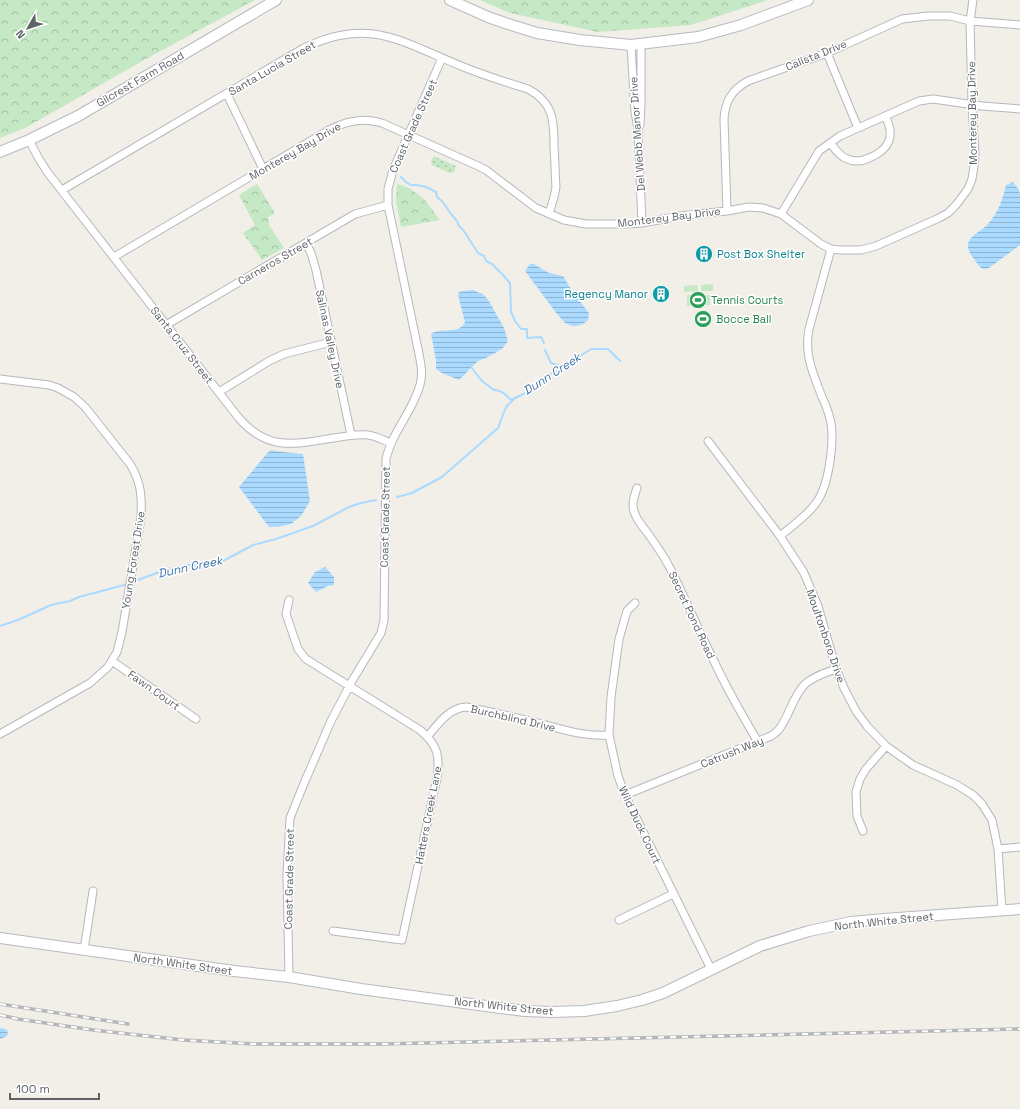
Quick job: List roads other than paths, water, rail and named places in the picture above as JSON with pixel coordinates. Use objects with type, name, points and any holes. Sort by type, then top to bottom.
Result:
[{"type":"main road","name":"Gilcrest Farm Road","points":[[0,152],[29,140],[78,116],[276,0]]},
{"type":"main road","points":[[450,0],[488,17],[537,33],[567,39],[636,45],[698,37],[740,25],[808,0]]},
{"type":"main road","name":"North White Street","points":[[0,938],[525,1011],[552,1012],[584,1011],[617,1006],[663,993],[760,946],[809,931],[851,922],[1020,909]]},
{"type":"street","name":"Monterey Bay Drive","points":[[114,257],[329,130],[351,121],[360,120],[376,121],[389,126],[486,170],[528,202],[549,214],[564,220],[586,224],[626,224],[749,207],[763,208],[781,214],[815,240],[832,249],[861,250],[876,246],[948,213],[968,189],[972,179],[975,154],[970,21],[973,0]]},
{"type":"street","name":"Calista Drive","points":[[727,210],[724,110],[729,97],[739,86],[748,81],[826,53],[902,19],[928,16],[950,16],[970,21],[1020,25]]},
{"type":"street","name":"Santa Lucia Street","points":[[62,190],[304,48],[321,40],[340,35],[366,33],[389,36],[481,74],[528,89],[537,94],[551,112],[554,126],[556,187],[549,214]]},
{"type":"street","name":"Del Webb Manor Drive","points":[[636,45],[641,105],[638,129],[642,223]]},
{"type":"street","points":[[826,53],[858,128]]},
{"type":"street","name":"Coast Grade Street","points":[[289,977],[287,862],[290,818],[316,753],[349,686],[381,633],[384,620],[386,465],[391,443],[416,395],[420,384],[422,371],[420,354],[387,198],[389,182],[393,170],[442,58]]},
{"type":"street","points":[[227,94],[262,169]]},
{"type":"street","points":[[781,214],[819,151],[840,136],[919,101],[929,99],[1020,109]]},
{"type":"street","points":[[830,143],[841,156],[849,160],[862,161],[877,155],[885,148],[889,140],[889,123],[885,116]]},
{"type":"street","name":"Santa Cruz Street","points":[[29,140],[39,159],[166,325],[244,424],[257,435],[272,442],[294,443],[351,435],[370,435],[391,443]]},
{"type":"street","name":"Carneros Street","points":[[166,325],[355,214],[388,205]]},
{"type":"street","name":"Salinas Valley Drive","points":[[306,243],[314,261],[351,435]]},
{"type":"street","points":[[780,536],[807,514],[817,503],[828,474],[832,447],[831,423],[827,408],[808,358],[807,338],[832,249]]},
{"type":"street","points":[[219,392],[277,357],[292,351],[331,342]]},
{"type":"street","name":"Young Forest Drive","points":[[0,379],[49,385],[74,397],[85,407],[130,464],[136,474],[140,486],[142,502],[141,517],[122,632],[117,652],[112,661],[90,683],[0,734]]},
{"type":"street","name":"Moultonboro Drive","points":[[708,441],[780,536],[804,573],[818,606],[836,669],[856,711],[867,726],[886,746],[913,764],[957,785],[973,795],[982,804],[992,820],[998,849],[1002,910]]},
{"type":"street","name":"Secret Pond Road","points":[[637,488],[633,498],[635,514],[669,566],[713,659],[758,742]]},
{"type":"street","name":"Hatters Creek Lane","points":[[289,600],[286,614],[298,649],[306,659],[407,721],[428,736],[437,753],[439,764],[402,940],[333,931]]},
{"type":"street","name":"Wild Duck Court","points":[[635,603],[627,611],[619,638],[611,697],[609,736],[618,776],[625,795],[711,969]]},
{"type":"street","name":"Fawn Court","points":[[112,661],[196,719]]},
{"type":"street","name":"Catrush Way","points":[[625,795],[771,736],[780,729],[797,695],[805,685],[815,677],[836,669]]},
{"type":"street","name":"Burchblind Drive","points":[[428,736],[445,716],[459,708],[466,707],[577,733],[609,736]]},
{"type":"street","points":[[863,831],[857,816],[856,792],[860,779],[866,769],[886,746]]},
{"type":"street","points":[[998,849],[1020,847]]},
{"type":"street","points":[[84,950],[93,891]]},
{"type":"street","points":[[619,920],[673,894]]},
{"type":"water","points":[[1013,182],[1019,190],[1020,196],[1020,245],[989,268],[981,268],[969,252],[968,243],[972,237],[992,220],[1000,206],[1006,185]]},
{"type":"water","points":[[530,264],[534,264],[549,273],[563,276],[572,291],[589,313],[588,320],[577,326],[572,326],[565,323],[525,271]]},
{"type":"water","points":[[474,290],[482,293],[489,301],[504,328],[508,341],[502,349],[478,361],[459,380],[436,369],[436,360],[431,334],[439,331],[454,330],[462,326],[465,322],[458,295],[459,292]]},
{"type":"water","points":[[270,450],[303,454],[310,501],[301,516],[291,524],[277,527],[269,527],[239,487]]},
{"type":"water","points":[[325,567],[334,577],[334,585],[328,586],[316,592],[308,583],[315,572]]},
{"type":"water","points":[[0,1028],[8,1031],[7,1036],[0,1039]]},
{"type":"waterway","points":[[401,177],[411,185],[426,187],[436,192],[437,197],[443,202],[457,221],[478,253],[484,256],[486,261],[492,264],[510,283],[511,312],[521,329],[527,329],[527,338],[541,337],[544,343]]},
{"type":"waterway","points":[[397,497],[412,493],[442,477],[498,428],[506,407],[515,398],[536,388],[549,375],[591,349],[608,349],[620,361]]},
{"type":"waterway","points":[[545,350],[551,363],[563,367]]},
{"type":"waterway","points":[[471,367],[482,381],[494,390],[501,391],[511,400],[512,399]]},
{"type":"waterway","name":"Dunn Creek","points":[[132,582],[168,569],[225,560],[253,545],[276,539],[313,526],[349,507],[376,500]]},
{"type":"waterway","name":"Dunn Creek","points":[[0,626],[18,620],[51,605],[128,584]]},
{"type":"railway","points":[[0,1004],[128,1024]]},
{"type":"railway","points":[[0,1015],[93,1030],[183,1040],[255,1044],[385,1044],[1020,1029]]},
{"type":"place","name":"Post Box Shelter","points":[[704,254]]},
{"type":"place","name":"Regency Manor","points":[[661,294]]},
{"type":"place","name":"Tennis Courts","points":[[698,300]]},
{"type":"place","name":"Bocce Ball","points":[[703,319]]}]
